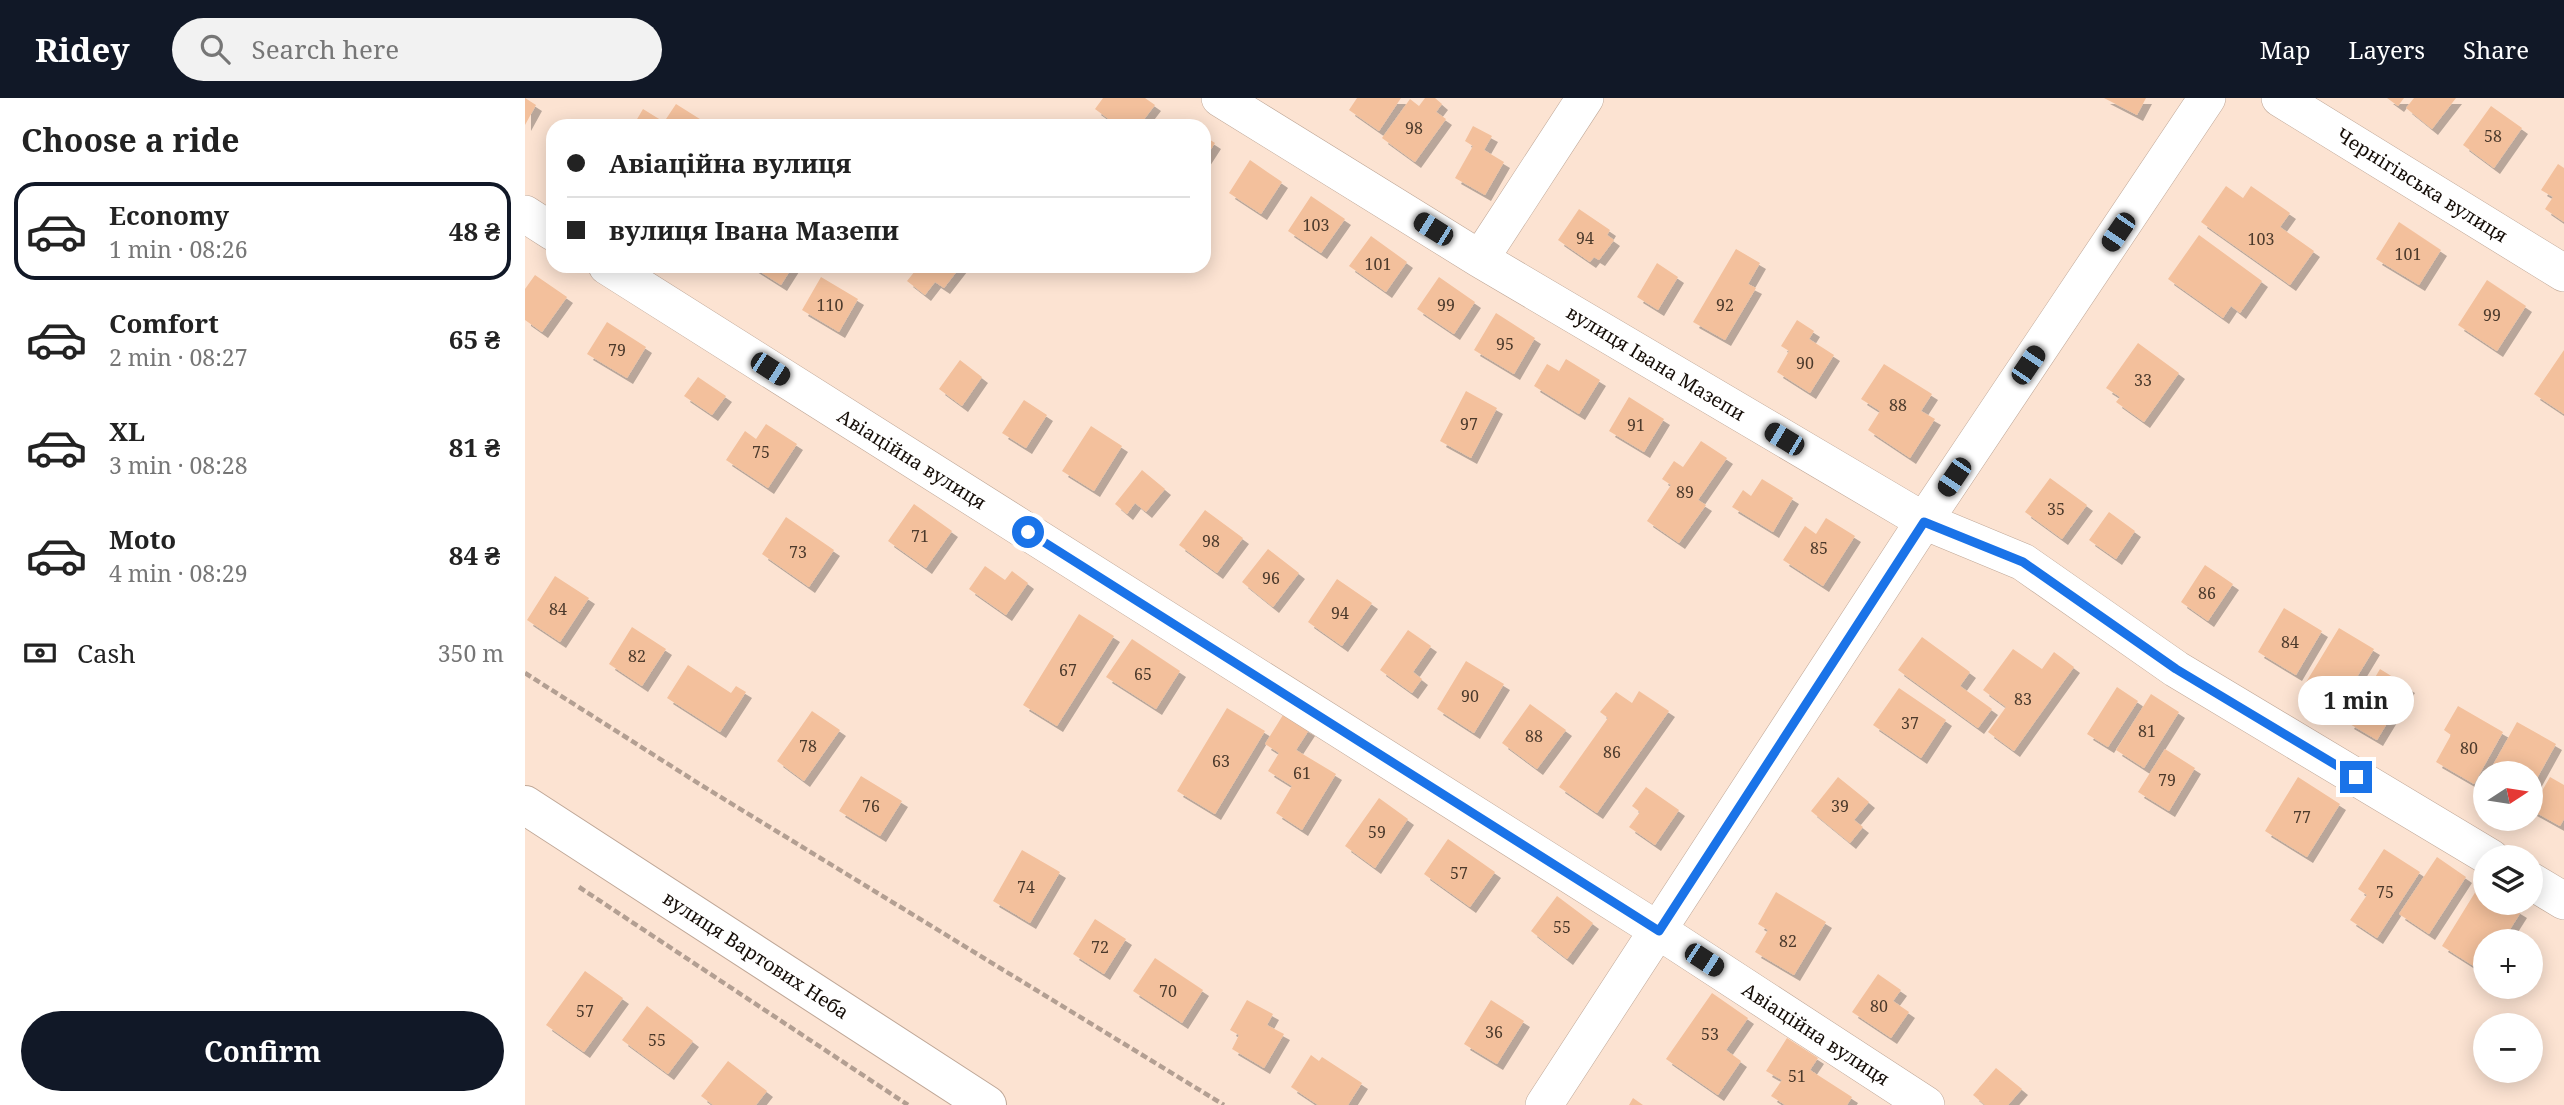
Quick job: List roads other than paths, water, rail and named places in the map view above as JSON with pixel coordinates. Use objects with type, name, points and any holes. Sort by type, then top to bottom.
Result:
[{"type":"street","name":"вулиця Івана Мазепи","points":[[1220,98],[1480,259],[1924,522],[2023,562],[2176,669],[2473,847]]},
{"type":"street","points":[[1480,259],[1585,98]]},
{"type":"street","points":[[1544,1105],[1924,522],[2207,98]]},
{"type":"street","name":"Чернігівська вулиця","points":[[2280,98],[2564,273]]},
{"type":"street","points":[[525,215],[546,228]]},
{"type":"street","name":"Авіаційна вулиця","points":[[618,273],[1659,931],[1926,1105]]},
{"type":"street","name":"вулиця Вартових Неба","points":[[525,805],[987,1105]]},
{"type":"street","points":[[2543,888],[2564,901]]}]
